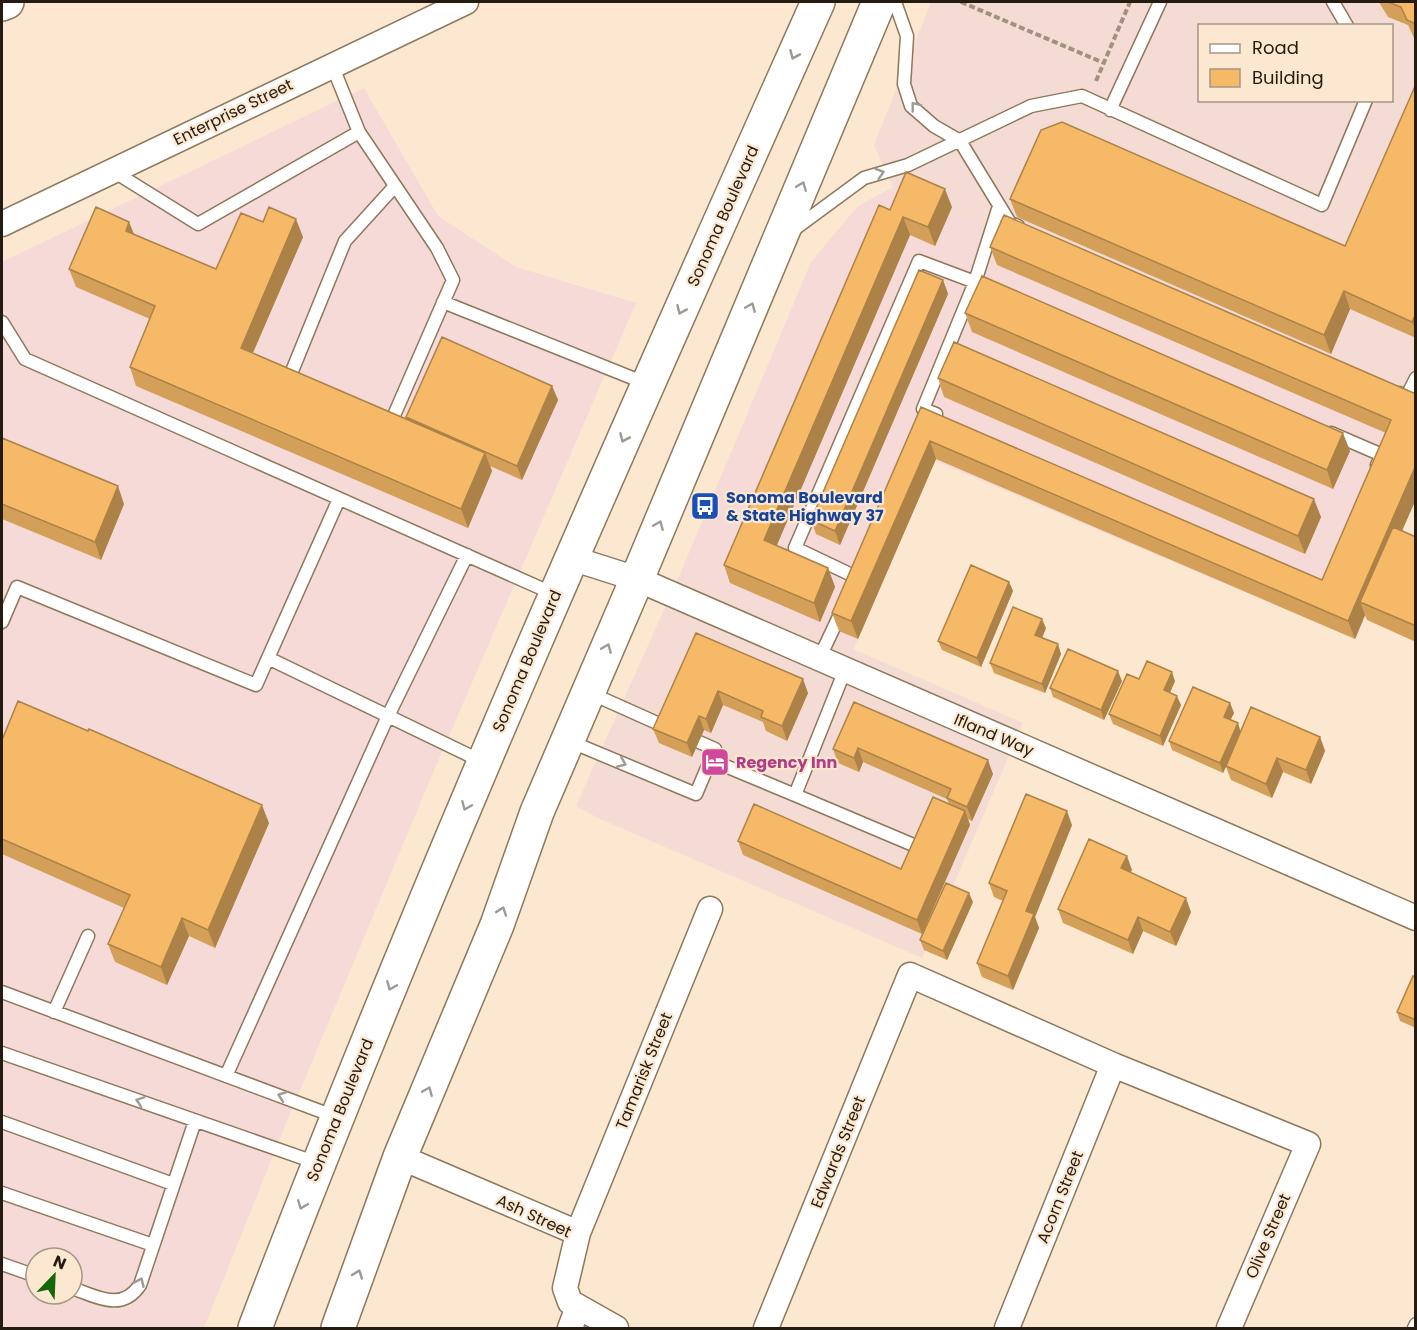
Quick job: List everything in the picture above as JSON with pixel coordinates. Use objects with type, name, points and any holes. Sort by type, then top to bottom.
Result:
[{"type":"main road","points":[[2,4],[7,2]]},
{"type":"main road","name":"Sonoma Boulevard","points":[[255,1329],[336,1117],[570,558],[818,2]]},
{"type":"main road","points":[[338,1329],[400,1157],[497,925],[537,813],[879,2]]},
{"type":"street","name":"Enterprise Street","points":[[2,224],[466,2]]},
{"type":"street","name":"Ifland Way","points":[[570,558],[637,579],[1416,918]]},
{"type":"street","name":"Tamarisk Street","points":[[578,1233],[710,909]]},
{"type":"street","name":"Edwards Street","points":[[766,1329],[910,975],[1113,1065]]},
{"type":"street","name":"Olive Street","points":[[1113,1065],[1308,1144],[1229,1329]]},
{"type":"street","name":"Acorn Street","points":[[1007,1329],[1113,1065]]},
{"type":"street","name":"Ash Street","points":[[400,1157],[578,1233],[565,1288],[574,1318]]},
{"type":"street","points":[[574,1318],[616,1329]]},
{"type":"lane","points":[[895,2],[907,36],[904,84],[911,106],[934,126],[960,141],[1010,223],[1031,232]]},
{"type":"lane","points":[[1110,110],[1160,2]]},
{"type":"lane","points":[[1333,2],[1346,24]]},
{"type":"lane","points":[[332,65],[359,132],[437,248],[453,280],[395,413]]},
{"type":"lane","points":[[780,240],[864,178],[908,165],[1031,106],[1082,96],[1322,205],[1365,102]]},
{"type":"lane","points":[[112,171],[198,224],[359,132]]},
{"type":"lane","points":[[288,381],[345,241],[395,186]]},
{"type":"lane","points":[[945,418],[921,414],[975,282],[999,206]]},
{"type":"lane","points":[[819,659],[860,572],[795,548],[919,261],[1008,296]]},
{"type":"lane","points":[[443,302],[648,385]]},
{"type":"lane","points":[[2,322],[25,359],[555,594]]},
{"type":"lane","points":[[1386,388],[1407,396],[1416,378]]},
{"type":"lane","points":[[1316,427],[1382,455],[1372,476]]},
{"type":"lane","points":[[2,622],[17,587],[256,685],[339,499]]},
{"type":"lane","points":[[226,1076],[388,716],[467,555]]},
{"type":"lane","points":[[268,658],[485,763]]},
{"type":"lane","points":[[795,795],[845,670]]},
{"type":"lane","points":[[588,693],[666,727]]},
{"type":"lane","points":[[568,740],[696,794],[715,748],[699,742]]},
{"type":"lane","points":[[711,760],[911,844]]},
{"type":"lane","points":[[54,1012],[88,936]]},
{"type":"lane","points":[[2,992],[336,1117]]},
{"type":"lane","points":[[2,1053],[318,1163]]},
{"type":"lane","points":[[84,1292],[108,1300],[123,1300],[133,1295],[140,1285],[195,1120]]},
{"type":"lane","points":[[2,1122],[173,1184]]},
{"type":"lane","points":[[2,1193],[153,1245]]},
{"type":"lane","points":[[2,1264],[24,1272]]},
{"type":"lane","points":[[1414,1329],[1416,1324]]},
{"type":"path","points":[[961,2],[1104,63]]},
{"type":"path","points":[[1088,99],[1130,2]]},
{"type":"shaded area","points":[[931,2],[1415,2],[1415,411],[893,187],[874,145]]},
{"type":"shaded area","points":[[364,88],[438,216],[516,267],[636,303],[430,780],[283,1131],[204,1328],[2,1328],[2,262]]},
{"type":"shaded area","points":[[893,187],[1415,411],[1415,502],[1356,639],[935,461],[853,650],[680,574],[811,262],[858,206]]},
{"type":"shaded area","points":[[680,574],[1023,723],[922,958],[598,818],[576,806]]},
{"type":"building","points":[[1388,2],[1416,2],[1416,24],[1407,20],[1401,7]]},
{"type":"building","points":[[1416,84],[1416,313],[1412,322],[1344,291],[1324,335],[1010,199],[1041,130],[1062,122],[1345,246]]},
{"type":"building","points":[[906,172],[945,189],[928,227],[903,217],[764,540],[828,568],[814,603],[724,565],[879,205],[890,210]]},
{"type":"building","points":[[96,207],[129,222],[126,231],[216,269],[241,213],[263,222],[269,207],[296,219],[241,348],[485,453],[461,509],[130,367],[155,306],[69,269]]},
{"type":"building","points":[[1004,215],[1416,394],[1416,465],[1348,621],[930,441],[851,621],[832,613],[921,407],[1322,580],[1391,420],[990,247]]},
{"type":"building","points":[[919,270],[943,280],[835,531],[811,520]]},
{"type":"building","points":[[982,276],[1343,433],[1327,470],[965,313]]},
{"type":"building","points":[[442,337],[552,386],[517,466],[406,417]]},
{"type":"building","points":[[954,342],[1314,499],[1298,536],[938,378]]},
{"type":"building","points":[[2,438],[118,486],[95,542],[2,504]]},
{"type":"building","points":[[1393,527],[1416,537],[1416,626],[1360,602]]},
{"type":"building","points":[[971,565],[1009,582],[977,658],[938,641]]},
{"type":"building","points":[[1013,607],[1042,619],[1035,635],[1058,644],[1042,684],[990,663]]},
{"type":"building","points":[[696,633],[803,679],[782,726],[761,717],[763,711],[718,691],[706,719],[699,716],[687,743],[653,729]]},
{"type":"building","points":[[1068,649],[1118,671],[1101,710],[1050,688]]},
{"type":"building","points":[[1147,661],[1172,672],[1164,690],[1177,696],[1160,736],[1109,714],[1127,674],[1139,679]]},
{"type":"building","points":[[1193,687],[1230,703],[1224,717],[1238,723],[1220,763],[1169,741]]},
{"type":"building","points":[[18,701],[88,731],[89,729],[262,805],[208,930],[182,918],[161,967],[108,944],[130,895],[2,839],[2,740]]},
{"type":"building","points":[[854,702],[988,760],[967,807],[947,798],[951,789],[858,748],[854,758],[833,749]]},
{"type":"building","points":[[1251,707],[1320,737],[1306,770],[1277,758],[1266,784],[1226,766]]},
{"type":"building","points":[[1026,794],[1067,811],[1026,911],[1034,914],[1008,976],[977,963],[1007,891],[989,883]]},
{"type":"building","points":[[933,797],[965,811],[917,920],[738,841],[754,804],[901,869]]},
{"type":"building","points":[[1089,839],[1127,856],[1121,868],[1186,898],[1170,932],[1138,917],[1128,940],[1058,909]]},
{"type":"building","points":[[946,883],[969,893],[943,951],[920,940]]},
{"type":"building","points":[[1413,976],[1416,977],[1416,1020],[1397,1012]]},
{"type":"place","name":"Sonoma Boulevard & State Highway 37","points":[[705,506]]},
{"type":"place","name":"Regency Inn","points":[[715,762]]}]
